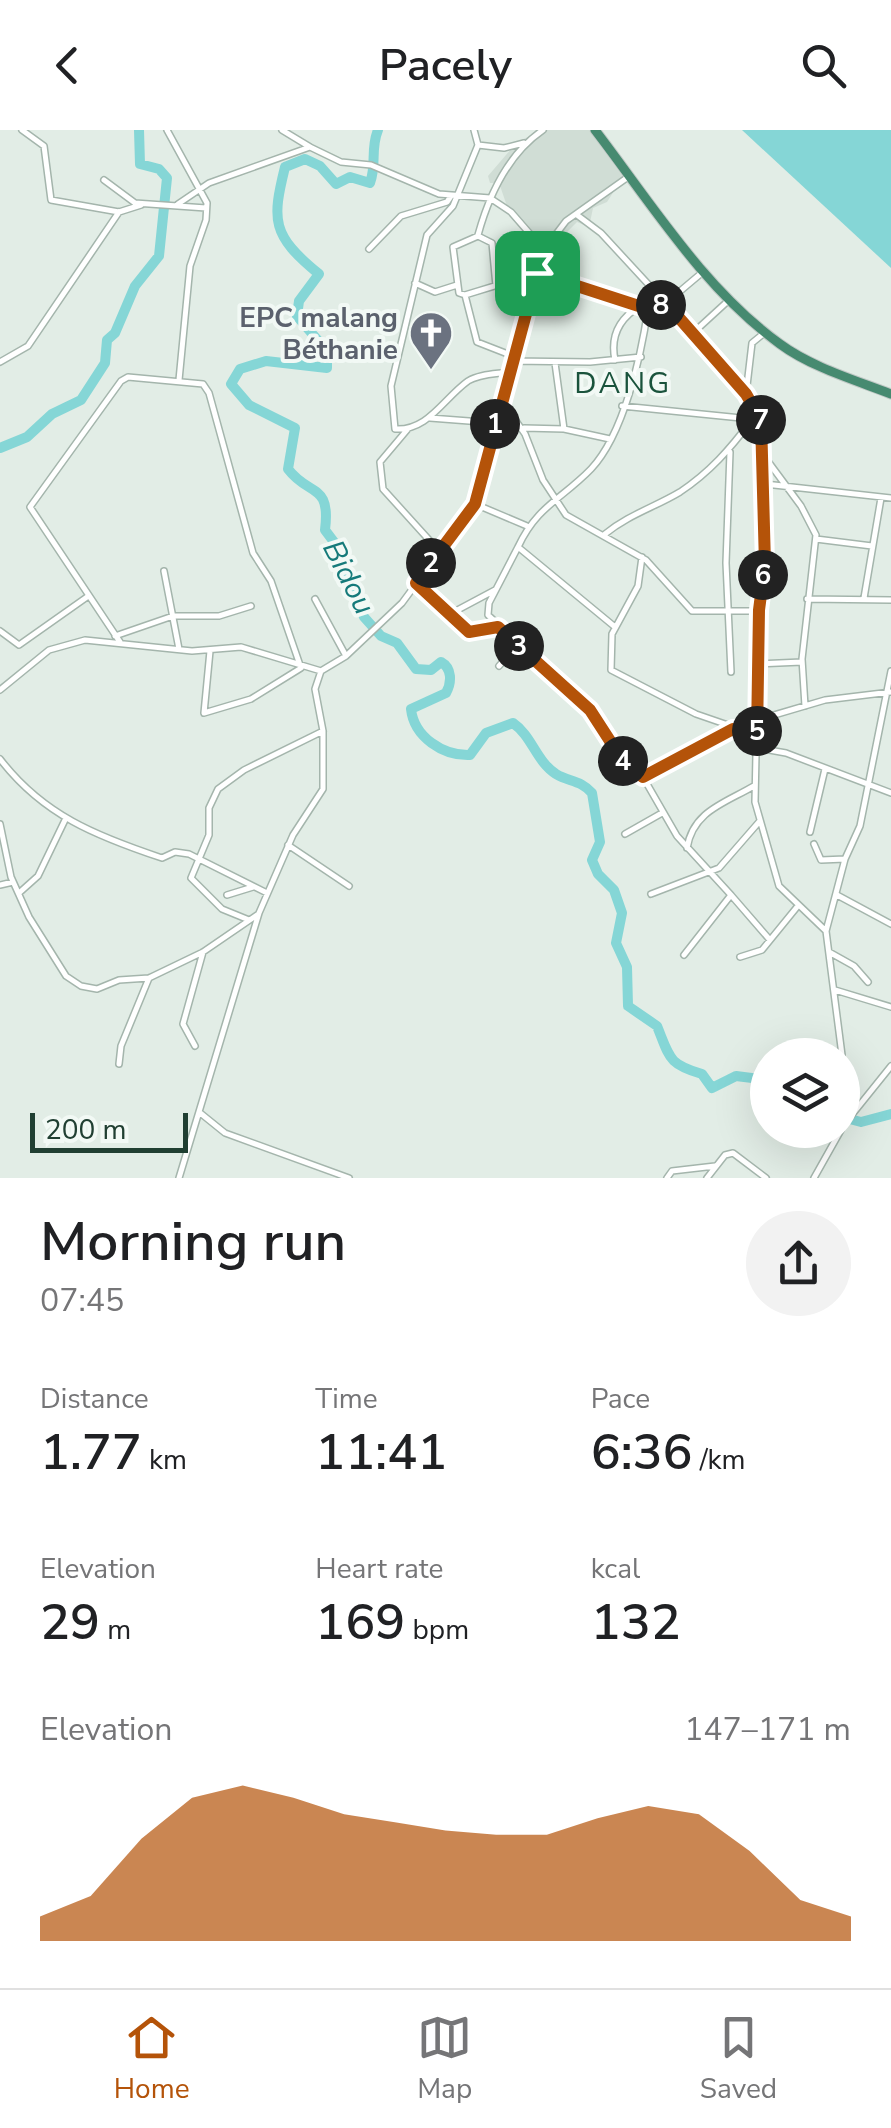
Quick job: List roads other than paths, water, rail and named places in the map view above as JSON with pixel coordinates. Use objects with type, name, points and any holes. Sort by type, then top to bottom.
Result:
[{"type":"highway","points":[[595,130],[704,271],[766,333],[795,354],[891,394]]},
{"type":"street","points":[[22,130],[44,146],[51,200],[119,212],[142,205],[206,208]]},
{"type":"street","points":[[167,130],[200,188],[206,208],[190,266],[179,380]]},
{"type":"street","points":[[283,130],[340,162],[374,166],[454,197],[490,198],[511,212],[544,250]]},
{"type":"street","points":[[407,430],[394,429],[390,388],[427,235],[454,197],[478,145],[474,130]]},
{"type":"street","points":[[478,145],[504,148],[524,143],[543,130]]},
{"type":"street","points":[[524,143],[490,198],[478,236],[452,249],[459,294],[537,273],[648,309],[666,303],[704,271]]},
{"type":"street","points":[[178,204],[200,188],[310,147]]},
{"type":"street","points":[[179,1178],[259,913],[288,845],[322,789],[323,731],[315,689],[321,672],[346,656],[380,623],[416,583],[475,504],[544,250],[562,225],[630,176]]},
{"type":"street","points":[[104,180],[142,205]]},
{"type":"street","points":[[370,248],[401,216],[454,197]]},
{"type":"street","points":[[0,362],[28,346],[119,212]]},
{"type":"street","points":[[577,215],[601,233],[693,332],[746,394],[761,420],[765,564],[759,610],[754,786],[759,822],[775,879],[798,908],[826,931]]},
{"type":"street","points":[[478,236],[494,246],[496,286]]},
{"type":"street","points":[[414,283],[435,292],[457,284]]},
{"type":"street","points":[[465,295],[476,342],[513,358],[555,363],[641,357]]},
{"type":"street","points":[[693,332],[730,300]]},
{"type":"street","points":[[615,360],[613,343],[619,326],[640,306]]},
{"type":"street","points":[[648,309],[641,357],[610,439],[590,470],[527,526],[487,609],[498,627],[590,710],[623,761],[643,777],[687,848],[770,940]]},
{"type":"street","points":[[746,394],[752,342],[766,333]]},
{"type":"street","points":[[555,363],[564,429]]},
{"type":"street","points":[[440,552],[380,484],[380,462],[407,430],[430,418],[472,379],[509,372]]},
{"type":"street","points":[[118,639],[30,507],[121,381],[128,377],[179,380],[202,384],[210,392],[253,554],[271,581],[301,668]]},
{"type":"street","points":[[502,401],[522,428],[553,500],[577,523],[605,534],[642,557],[665,577],[686,607],[697,613],[728,608],[759,610]]},
{"type":"street","points":[[622,406],[761,420]]},
{"type":"street","points":[[430,418],[496,423]]},
{"type":"street","points":[[605,534],[628,516],[682,490],[730,452],[751,420]]},
{"type":"street","points":[[522,428],[564,429],[610,439]]},
{"type":"street","points":[[730,452],[728,608],[732,672]]},
{"type":"street","points":[[762,453],[809,519],[816,539],[802,662],[805,706]]},
{"type":"street","points":[[765,484],[891,498]]},
{"type":"street","points":[[864,598],[881,498]]},
{"type":"street","points":[[475,504],[527,526]]},
{"type":"street","points":[[816,539],[872,546]]},
{"type":"street","points":[[518,547],[615,627]]},
{"type":"street","points":[[642,557],[638,586],[615,627],[611,670],[733,729],[757,735]]},
{"type":"street","points":[[164,571],[179,649]]},
{"type":"street","points":[[416,583],[469,632],[498,627]]},
{"type":"street","points":[[450,614],[495,590]]},
{"type":"street","points":[[0,631],[19,645],[87,597]]},
{"type":"street","points":[[807,599],[891,600]]},
{"type":"street","points":[[315,600],[346,656]]},
{"type":"street","points":[[118,639],[173,616],[219,616],[251,606]]},
{"type":"street","points":[[0,690],[49,650],[84,640],[118,639],[210,651],[248,648],[321,672]]},
{"type":"street","points":[[499,666],[518,644]]},
{"type":"street","points":[[210,651],[204,713],[250,700],[301,668]]},
{"type":"street","points":[[758,664],[802,662]]},
{"type":"street","points":[[840,1038],[826,931],[845,859],[860,826],[891,670]]},
{"type":"street","points":[[757,720],[805,706],[888,692]]},
{"type":"street","points":[[643,777],[733,729]]},
{"type":"street","points":[[250,920],[224,911],[192,880],[210,830],[210,804],[218,789],[244,770],[323,731]]},
{"type":"street","points":[[758,748],[786,752],[891,793]]},
{"type":"street","points":[[0,759],[20,784],[65,820],[162,858],[180,852],[200,858],[267,893]]},
{"type":"street","points":[[810,832],[824,769]]},
{"type":"street","points":[[687,848],[690,832],[700,816],[754,786]]},
{"type":"street","points":[[625,834],[662,813]]},
{"type":"street","points":[[19,894],[38,876],[65,820]]},
{"type":"street","points":[[651,894],[710,874],[759,822]]},
{"type":"street","points":[[0,824],[13,882],[36,928],[75,983],[97,989],[119,980],[149,978],[203,952],[259,913]]},
{"type":"street","points":[[814,844],[821,860],[845,859]]},
{"type":"street","points":[[288,845],[349,886]]},
{"type":"street","points":[[0,885],[13,882]]},
{"type":"street","points":[[227,895],[253,887]]},
{"type":"street","points":[[684,955],[731,895]]},
{"type":"street","points":[[837,895],[891,924]]},
{"type":"street","points":[[740,957],[756,956],[798,908]]},
{"type":"street","points":[[195,1046],[183,1024],[203,952]]},
{"type":"street","points":[[828,952],[854,966],[868,982]]},
{"type":"street","points":[[119,1064],[121,1046],[149,978]]},
{"type":"street","points":[[835,990],[891,1007]]},
{"type":"street","points":[[860,1101],[891,1066]]},
{"type":"street","points":[[199,1112],[225,1133],[350,1178]]},
{"type":"street","points":[[814,1178],[831,1148]]},
{"type":"street","points":[[707,1178],[714,1166],[733,1153],[766,1178]]},
{"type":"street","points":[[666,1178],[672,1171],[714,1166]]},
{"type":"water","points":[[742,130],[891,130],[891,268]]},
{"type":"waterway","points":[[0,448],[27,437],[52,414],[81,400],[105,363],[107,340],[115,333],[135,286],[159,256],[167,178],[159,169],[140,164],[139,130]]},
{"type":"waterway","name":"Bidou","points":[[378,130],[370,183],[350,177],[336,184],[320,166],[305,159],[285,167],[281,185],[279,226],[292,248],[319,274],[299,301],[297,316],[327,351],[327,368],[266,361],[240,369],[231,384],[249,405],[295,428],[288,469],[317,492],[325,504],[325,530],[337,546],[364,617],[381,636],[397,643],[416,669],[431,670],[441,662],[447,668],[450,680],[446,693],[411,709],[418,728],[440,748],[470,755],[486,733],[513,723],[549,769],[592,793],[600,842],[592,860],[598,874],[614,890],[622,913],[616,943],[627,967],[628,1006],[657,1026],[676,1063],[702,1074],[712,1088],[736,1076],[750,1078]]},
{"type":"waterway","name":"Bidou","points":[[860,1122],[891,1114]]},
{"type":"place","name":"EPC malang Béthanie","points":[[431,371]]},
{"type":"district","name":"DANG","points":[[623,383]]}]
